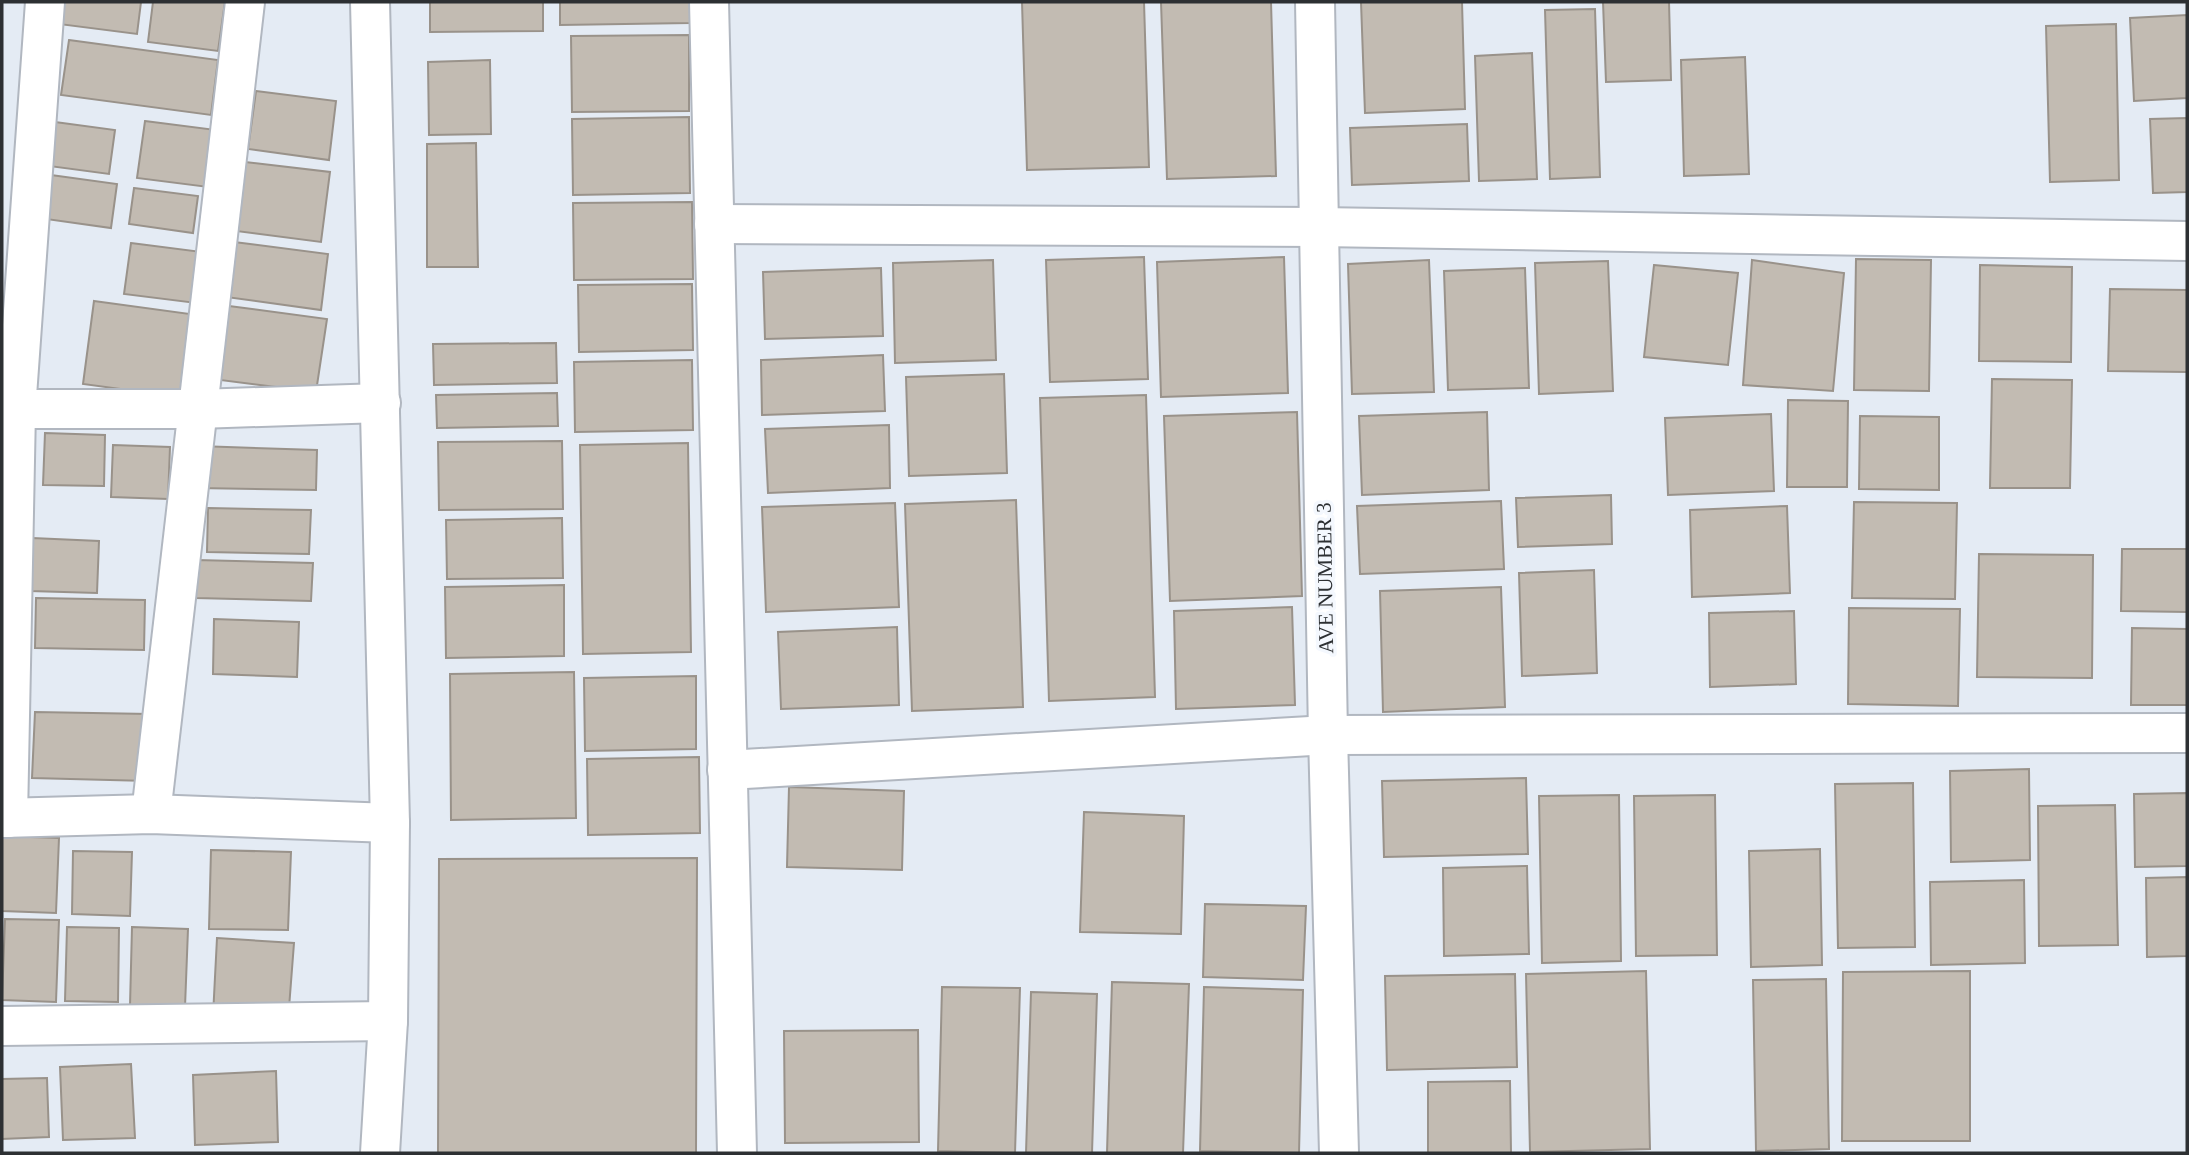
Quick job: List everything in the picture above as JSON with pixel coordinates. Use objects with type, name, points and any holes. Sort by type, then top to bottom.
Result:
[{"type":"street","points":[[45,2],[9,410],[5,818],[151,814],[390,823]]},
{"type":"street","points":[[151,814],[245,2]]},
{"type":"street","points":[[370,2],[390,823],[388,1021],[380,1153]]},
{"type":"street","points":[[709,2],[737,1153]]},
{"type":"street","name":"AVE NUMBER 3","points":[[1315,2],[1328,735],[1339,1153]]},
{"type":"street","points":[[715,224],[1319,227],[2187,241]]},
{"type":"street","points":[[9,410],[198,409],[381,403]]},
{"type":"street","points":[[727,771],[1328,735],[2187,733]]},
{"type":"street","points":[[2,1026],[388,1021]]},
{"type":"building","points":[[54,2],[141,2],[137,34],[51,23]]},
{"type":"building","points":[[153,2],[225,2],[218,51],[148,42]]},
{"type":"building","points":[[430,2],[543,2],[543,31],[430,32]]},
{"type":"building","points":[[560,2],[690,2],[690,23],[560,25]]},
{"type":"building","points":[[1022,2],[1144,2],[1149,167],[1027,170]]},
{"type":"building","points":[[1161,2],[1271,2],[1276,176],[1167,179]]},
{"type":"building","points":[[1361,2],[1462,2],[1465,109],[1365,113]]},
{"type":"building","points":[[1603,2],[1669,2],[1671,80],[1606,82]]},
{"type":"building","points":[[1595,9],[1600,177],[1550,179],[1545,10]]},
{"type":"building","points":[[2187,15],[2187,98],[2134,101],[2130,18]]},
{"type":"building","points":[[2116,24],[2119,180],[2050,182],[2046,26]]},
{"type":"building","points":[[689,35],[689,111],[572,112],[571,36]]},
{"type":"building","points":[[69,40],[218,60],[211,115],[61,95]]},
{"type":"building","points":[[1532,53],[1537,179],[1479,181],[1475,56]]},
{"type":"building","points":[[1745,57],[1749,174],[1684,176],[1681,60]]},
{"type":"building","points":[[490,60],[491,134],[429,135],[428,62]]},
{"type":"building","points":[[256,91],[336,101],[329,160],[248,149]]},
{"type":"building","points":[[689,117],[690,193],[573,195],[572,119]]},
{"type":"building","points":[[2187,118],[2187,192],[2153,193],[2150,119]]},
{"type":"building","points":[[145,121],[216,130],[208,187],[137,178]]},
{"type":"building","points":[[55,122],[115,130],[109,174],[49,166]]},
{"type":"building","points":[[1467,124],[1469,181],[1352,185],[1350,128]]},
{"type":"building","points":[[476,143],[478,267],[427,267],[427,144]]},
{"type":"building","points":[[245,162],[330,172],[321,242],[236,231]]},
{"type":"building","points":[[51,175],[117,184],[111,228],[46,219]]},
{"type":"building","points":[[134,188],[198,196],[193,233],[129,224]]},
{"type":"building","points":[[692,202],[693,279],[574,280],[573,203]]},
{"type":"building","points":[[234,242],[328,254],[321,310],[226,297]]},
{"type":"building","points":[[131,243],[202,252],[196,303],[124,294]]},
{"type":"building","points":[[1144,257],[1148,379],[1050,382],[1046,260]]},
{"type":"building","points":[[1284,257],[1288,393],[1161,397],[1157,262]]},
{"type":"building","points":[[1856,259],[1931,260],[1929,391],[1854,390]]},
{"type":"building","points":[[993,260],[996,360],[895,363],[893,263]]},
{"type":"building","points":[[1429,260],[1434,392],[1352,394],[1348,264]]},
{"type":"building","points":[[1752,260],[1844,273],[1833,391],[1743,385]]},
{"type":"building","points":[[1608,261],[1613,391],[1539,394],[1535,263]]},
{"type":"building","points":[[1654,265],[1738,273],[1728,365],[1644,357]]},
{"type":"building","points":[[1980,265],[2072,267],[2071,362],[1979,361]]},
{"type":"building","points":[[881,268],[883,336],[765,339],[763,272]]},
{"type":"building","points":[[1525,268],[1529,388],[1448,390],[1444,271]]},
{"type":"building","points":[[692,284],[693,350],[579,352],[578,285]]},
{"type":"building","points":[[2110,289],[2187,290],[2187,372],[2108,371]]},
{"type":"building","points":[[94,301],[190,314],[180,397],[83,384]]},
{"type":"building","points":[[229,306],[327,319],[316,392],[220,380]]},
{"type":"building","points":[[556,343],[557,383],[434,385],[433,344]]},
{"type":"building","points":[[883,355],[885,411],[762,415],[761,360]]},
{"type":"building","points":[[692,360],[693,430],[575,432],[574,362]]},
{"type":"building","points":[[1004,374],[1007,473],[909,476],[906,377]]},
{"type":"building","points":[[1992,379],[2072,380],[2070,488],[1990,488]]},
{"type":"building","points":[[557,393],[558,426],[437,428],[436,395]]},
{"type":"building","points":[[1146,395],[1155,697],[1049,701],[1040,398]]},
{"type":"building","points":[[1788,400],[1848,401],[1847,487],[1787,487]]},
{"type":"building","points":[[1297,412],[1302,596],[1170,601],[1164,416]]},
{"type":"building","points":[[1487,412],[1489,490],[1362,495],[1359,416]]},
{"type":"building","points":[[1771,414],[1774,491],[1668,495],[1665,418]]},
{"type":"building","points":[[1860,416],[1939,417],[1939,490],[1859,489]]},
{"type":"building","points":[[889,425],[890,488],[768,493],[765,429]]},
{"type":"building","points":[[45,433],[105,435],[104,486],[43,485]]},
{"type":"building","points":[[562,441],[563,509],[439,510],[438,442]]},
{"type":"building","points":[[688,443],[691,652],[583,654],[580,445]]},
{"type":"building","points":[[113,445],[170,447],[168,499],[111,497]]},
{"type":"building","points":[[198,446],[317,450],[316,490],[197,488]]},
{"type":"building","points":[[1611,495],[1612,544],[1518,547],[1516,498]]},
{"type":"building","points":[[1016,500],[1023,707],[912,711],[905,504]]},
{"type":"building","points":[[1501,501],[1504,569],[1360,574],[1357,506]]},
{"type":"building","points":[[1854,502],[1957,503],[1955,599],[1852,598]]},
{"type":"building","points":[[895,503],[899,607],[766,612],[762,507]]},
{"type":"building","points":[[1787,506],[1790,593],[1692,597],[1690,510]]},
{"type":"building","points":[[208,508],[311,510],[309,554],[207,552]]},
{"type":"building","points":[[562,518],[563,578],[447,579],[446,520]]},
{"type":"building","points":[[32,538],[99,541],[97,593],[30,591]]},
{"type":"building","points":[[2122,549],[2187,549],[2187,612],[2121,611]]},
{"type":"building","points":[[1979,554],[2093,555],[2092,678],[1977,677]]},
{"type":"building","points":[[196,560],[313,563],[311,601],[196,598]]},
{"type":"building","points":[[1594,570],[1597,673],[1522,676],[1519,573]]},
{"type":"building","points":[[564,585],[564,656],[446,658],[445,587]]},
{"type":"building","points":[[1501,587],[1505,707],[1383,712],[1380,591]]},
{"type":"building","points":[[36,598],[145,600],[144,650],[35,648]]},
{"type":"building","points":[[1292,607],[1295,705],[1176,709],[1174,611]]},
{"type":"building","points":[[1849,608],[1960,609],[1958,706],[1848,704]]},
{"type":"building","points":[[1794,611],[1796,684],[1710,687],[1709,613]]},
{"type":"building","points":[[214,619],[299,622],[297,677],[213,674]]},
{"type":"building","points":[[897,627],[899,705],[781,709],[778,632]]},
{"type":"building","points":[[2132,628],[2187,629],[2187,705],[2131,705]]},
{"type":"building","points":[[574,672],[576,818],[451,820],[450,674]]},
{"type":"building","points":[[696,676],[696,749],[585,751],[584,678]]},
{"type":"building","points":[[35,712],[150,714],[148,781],[32,778]]},
{"type":"building","points":[[699,757],[700,833],[588,835],[587,759]]},
{"type":"building","points":[[2029,769],[2030,860],[1951,862],[1950,771]]},
{"type":"building","points":[[1526,778],[1528,854],[1384,857],[1382,781]]},
{"type":"building","points":[[1913,783],[1915,947],[1838,948],[1835,784]]},
{"type":"building","points":[[789,787],[904,791],[902,870],[787,867]]},
{"type":"building","points":[[2187,793],[2187,866],[2135,867],[2134,794]]},
{"type":"building","points":[[1619,795],[1621,961],[1542,963],[1539,796]]},
{"type":"building","points":[[1715,795],[1717,955],[1636,956],[1634,796]]},
{"type":"building","points":[[2115,805],[2118,945],[2039,946],[2038,806]]},
{"type":"building","points":[[1084,812],[1184,816],[1181,934],[1080,932]]},
{"type":"building","points":[[2,836],[59,838],[56,913],[2,911]]},
{"type":"building","points":[[1820,849],[1822,965],[1751,967],[1749,851]]},
{"type":"building","points":[[211,850],[291,852],[288,930],[209,929]]},
{"type":"building","points":[[73,851],[132,852],[130,916],[72,914]]},
{"type":"building","points":[[697,858],[696,1153],[438,1153],[439,859]]},
{"type":"building","points":[[1527,866],[1529,954],[1444,956],[1443,868]]},
{"type":"building","points":[[2187,877],[2187,956],[2147,957],[2146,878]]},
{"type":"building","points":[[2024,880],[2025,963],[1931,965],[1930,882]]},
{"type":"building","points":[[1205,904],[1306,906],[1303,980],[1203,977]]},
{"type":"building","points":[[5,919],[59,920],[56,1002],[2,1000]]},
{"type":"building","points":[[67,927],[119,928],[118,1002],[65,1001]]},
{"type":"building","points":[[132,927],[188,929],[185,1007],[130,1006]]},
{"type":"building","points":[[217,938],[294,943],[288,1021],[213,1016]]},
{"type":"building","points":[[1646,971],[1650,1149],[1530,1152],[1526,974]]},
{"type":"building","points":[[1970,971],[1970,1141],[1842,1141],[1843,972]]},
{"type":"building","points":[[1515,974],[1517,1067],[1387,1070],[1385,976]]},
{"type":"building","points":[[1826,979],[1829,1149],[1756,1151],[1753,980]]},
{"type":"building","points":[[1112,982],[1189,984],[1183,1153],[1107,1153]]},
{"type":"building","points":[[942,987],[1020,988],[1015,1153],[938,1151]]},
{"type":"building","points":[[1204,987],[1303,990],[1299,1153],[1200,1151]]},
{"type":"building","points":[[1031,992],[1097,994],[1092,1153],[1026,1153]]},
{"type":"building","points":[[918,1030],[919,1142],[785,1143],[784,1031]]},
{"type":"building","points":[[131,1064],[135,1138],[63,1140],[60,1067]]},
{"type":"building","points":[[276,1071],[278,1142],[195,1145],[193,1075]]},
{"type":"building","points":[[47,1078],[49,1137],[2,1139],[2,1079]]},
{"type":"building","points":[[1510,1081],[1511,1153],[1428,1153],[1428,1082]]}]
